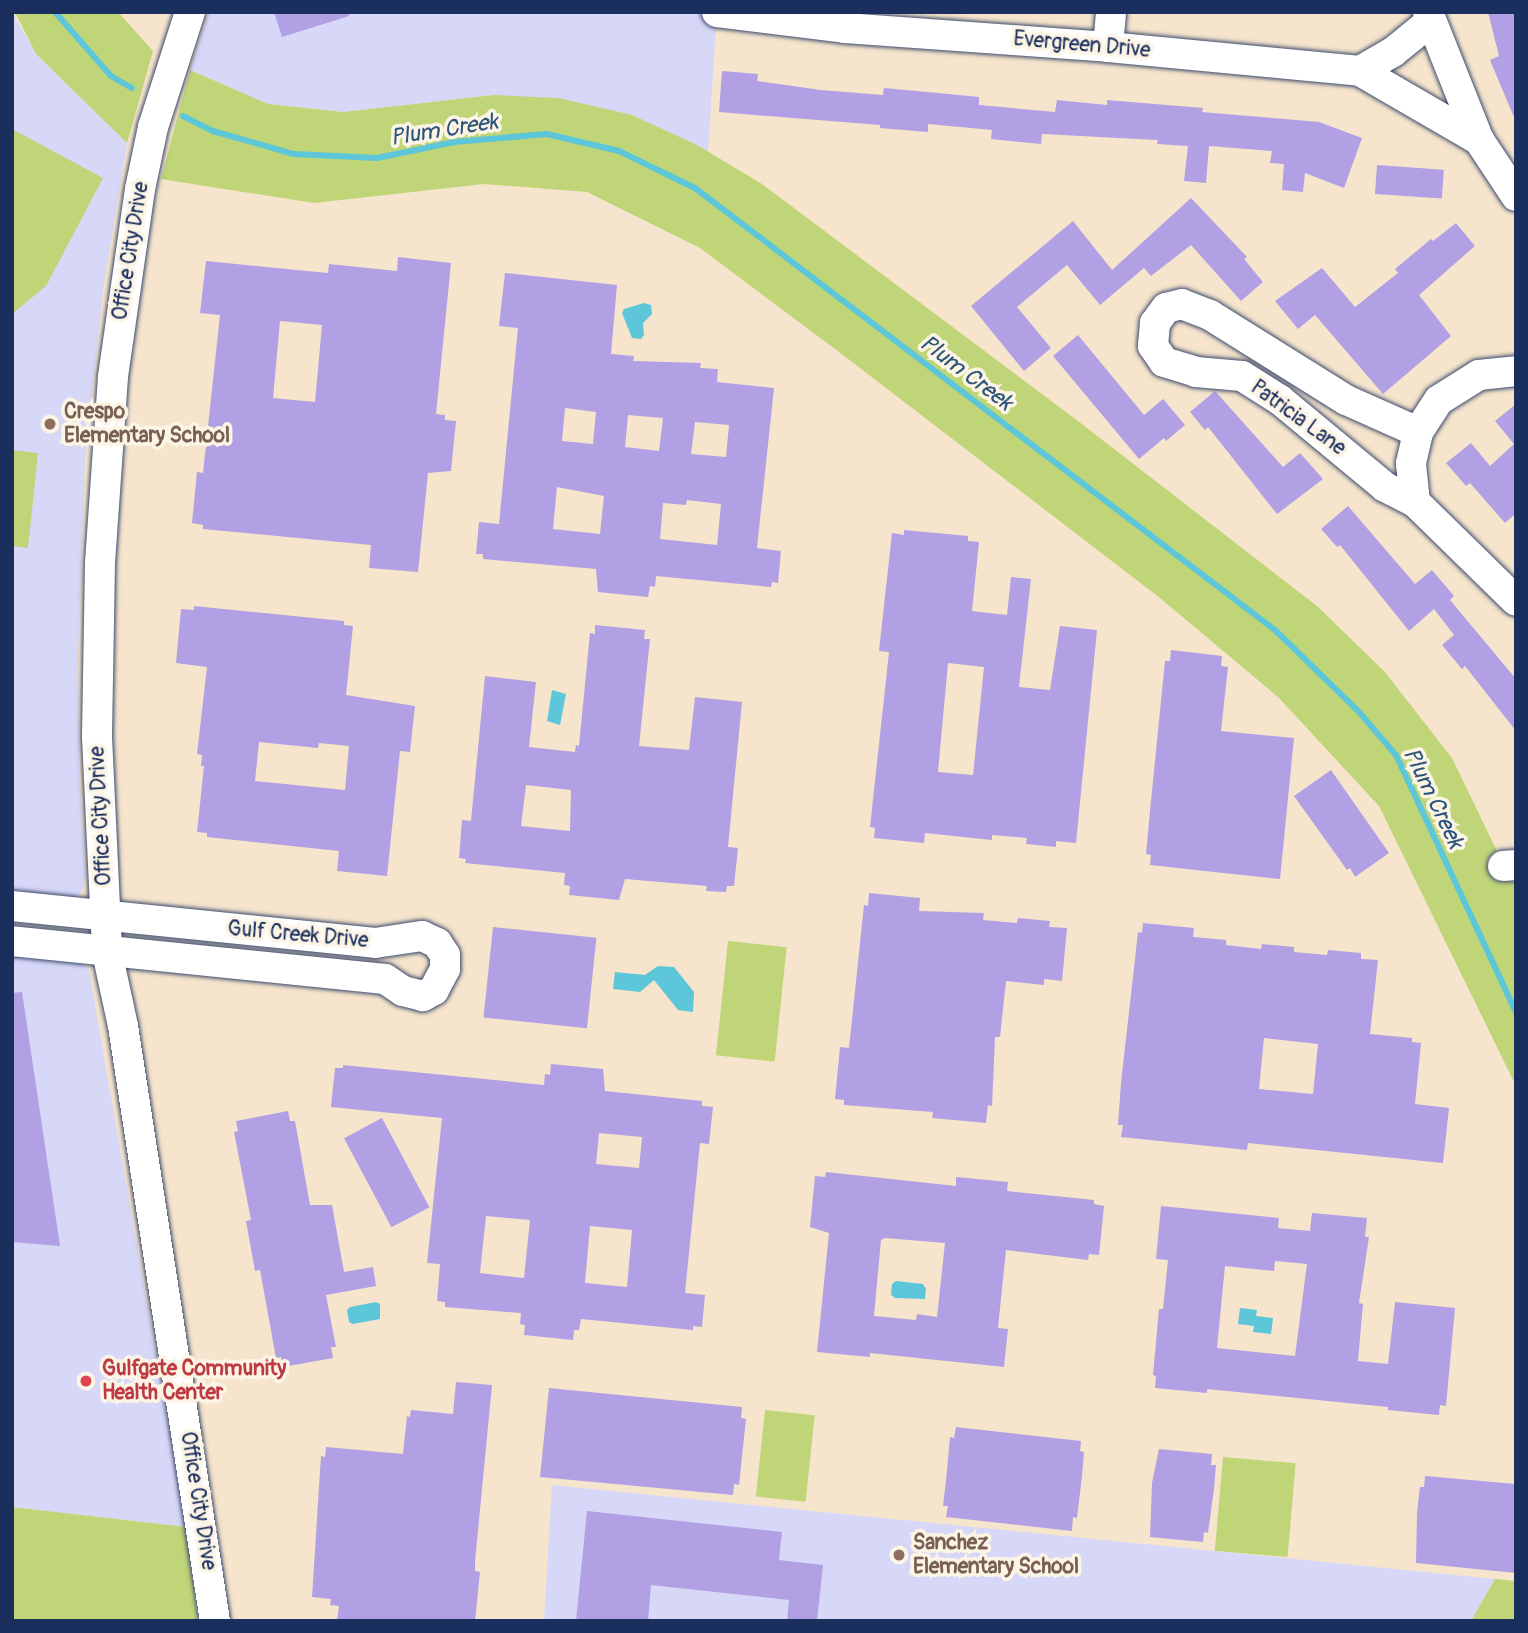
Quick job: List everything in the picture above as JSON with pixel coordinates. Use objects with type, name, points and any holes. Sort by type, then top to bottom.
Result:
[{"type":"street","name":"Office City Drive","points":[[190,12],[150,140],[140,189],[113,377],[100,563],[97,737],[107,952],[125,1039],[215,1621]]},
{"type":"street","name":"Evergreen Drive","points":[[717,12],[845,20],[1360,71]]},
{"type":"street","points":[[1108,47],[1111,12]]},
{"type":"street","points":[[1479,140],[1360,71],[1393,52],[1430,17],[1479,140],[1516,196]]},
{"type":"street","name":"Patricia Lane","points":[[1418,432],[1346,400],[1210,315],[1182,304],[1166,308],[1155,323],[1153,346],[1164,362],[1196,372],[1242,376],[1280,400],[1385,487],[1415,502],[1516,601]]},
{"type":"street","points":[[1415,502],[1411,463],[1418,432],[1439,400],[1479,375],[1516,371]]},
{"type":"street","name":"Gulf Creek Drive","points":[[12,906],[375,943],[422,936],[437,943],[445,955],[445,969],[434,990],[422,996],[403,991],[385,979],[12,941]]},
{"type":"shaded area","name":"Crespo Elementary School","points":[[12,12],[36,54],[127,143],[103,290],[85,462],[78,653],[79,767],[85,877],[83,889],[76,898],[12,896]]},
{"type":"shaded area","points":[[209,12],[717,12],[708,152],[632,115],[494,95],[343,112],[268,104],[190,70]]},
{"type":"shaded area","points":[[12,953],[83,963],[89,970],[186,1527],[12,1507]]},
{"type":"shaded area","name":"Sanchez Elementary School","points":[[552,1485],[1495,1579],[1471,1621],[544,1621]]},
{"type":"green space","points":[[15,12],[118,12],[153,51],[127,143],[36,54]]},
{"type":"green space","points":[[190,70],[268,104],[343,112],[494,95],[559,98],[632,115],[697,145],[762,184],[1074,418],[1317,606],[1384,671],[1452,758],[1496,849],[1507,882],[1516,882],[1516,1086],[1379,806],[1279,698],[1160,598],[843,355],[700,248],[587,192],[484,184],[314,203],[161,179]]},
{"type":"green space","points":[[12,129],[103,178],[46,286],[12,314]]},
{"type":"green space","points":[[12,450],[38,453],[28,548],[12,546]]},
{"type":"green space","points":[[728,941],[787,947],[775,1062],[716,1055]]},
{"type":"green space","points":[[765,1410],[815,1415],[806,1502],[756,1497]]},
{"type":"green space","points":[[1223,1457],[1296,1463],[1288,1557],[1215,1551]]},
{"type":"green space","points":[[12,1507],[186,1527],[198,1621],[12,1621]]},
{"type":"green space","points":[[1495,1579],[1516,1581],[1516,1621],[1471,1621]]},
{"type":"water","points":[[644,303],[651,305],[652,314],[643,323],[644,335],[641,339],[632,338],[622,313],[624,309]]},
{"type":"water","points":[[552,690],[566,694],[560,725],[547,721]]},
{"type":"water","points":[[658,966],[674,967],[694,992],[693,1012],[678,1010],[654,980],[640,992],[613,989],[615,972],[645,975]]},
{"type":"water","points":[[896,1281],[923,1284],[926,1289],[925,1299],[895,1298],[891,1295],[892,1284]]},
{"type":"water","points":[[376,1302],[380,1304],[380,1319],[353,1324],[349,1322],[347,1310],[350,1307]]},
{"type":"water","points":[[1240,1308],[1257,1310],[1256,1316],[1273,1318],[1271,1334],[1253,1332],[1254,1326],[1238,1324]]},
{"type":"building","points":[[274,12],[349,12],[349,16],[282,37]]},
{"type":"building","points":[[1488,12],[1516,12],[1516,122],[1490,60],[1499,56]]},
{"type":"building","points":[[722,71],[758,74],[757,81],[821,90],[883,95],[884,88],[938,93],[979,97],[979,105],[1055,112],[1057,100],[1107,105],[1107,100],[1203,108],[1202,112],[1319,122],[1362,138],[1344,188],[1305,173],[1303,192],[1282,190],[1284,164],[1270,163],[1272,151],[1209,146],[1206,183],[1184,181],[1188,146],[1157,144],[1158,140],[1042,134],[1041,144],[991,139],[992,130],[928,124],[928,132],[880,128],[880,125],[719,112]]},
{"type":"building","points":[[1377,165],[1444,170],[1442,199],[1375,194]]},
{"type":"building","points":[[1191,198],[1247,257],[1244,259],[1263,282],[1241,301],[1191,245],[1151,276],[1144,268],[1100,305],[1067,265],[1017,307],[1051,348],[1024,371],[971,306],[1073,221],[1112,270]]},
{"type":"building","points":[[1456,223],[1475,246],[1419,295],[1451,336],[1383,394],[1315,315],[1298,329],[1275,301],[1322,268],[1355,307],[1398,273],[1395,269],[1431,239],[1433,241]]},
{"type":"building","points":[[398,257],[451,263],[436,414],[445,415],[445,420],[456,421],[451,471],[428,473],[418,572],[369,568],[371,545],[203,529],[203,525],[192,523],[197,472],[203,473],[220,315],[200,313],[206,261],[328,273],[329,264],[397,271]],"holes":[[[280,321],[322,325],[315,402],[273,398]]]},
{"type":"building","points":[[505,273],[617,285],[611,354],[634,356],[633,361],[701,363],[700,368],[718,369],[717,382],[774,388],[757,548],[781,551],[778,583],[772,582],[771,587],[656,576],[655,587],[650,586],[648,597],[598,592],[596,569],[483,559],[483,554],[476,554],[479,522],[499,524],[518,328],[499,326]],"holes":[[[565,408],[596,412],[593,444],[562,441]],[[628,415],[663,418],[659,451],[625,447]],[[695,422],[729,425],[726,457],[691,454]],[[557,487],[604,496],[600,534],[553,529]],[[687,500],[721,504],[717,545],[660,539],[663,503],[686,505]]]},
{"type":"building","points":[[1078,335],[1144,415],[1163,399],[1185,425],[1139,459],[1053,356]]},
{"type":"building","points":[[1215,391],[1283,467],[1300,453],[1323,479],[1277,514],[1208,427],[1205,430],[1190,412]]},
{"type":"building","points":[[1516,404],[1516,513],[1505,523],[1470,483],[1466,486],[1446,463],[1471,443],[1490,466],[1514,444],[1495,421]]},
{"type":"building","points":[[1348,506],[1415,584],[1432,570],[1454,596],[1450,600],[1516,679],[1516,731],[1465,666],[1462,669],[1442,645],[1454,635],[1434,609],[1409,631],[1340,545],[1337,547],[1321,529]]},
{"type":"building","points":[[904,530],[968,536],[968,541],[979,542],[972,611],[1007,615],[1011,577],[1031,579],[1019,687],[1050,690],[1060,626],[1097,630],[1076,843],[1056,841],[1056,847],[1026,844],[1027,838],[992,835],[992,840],[925,833],[924,843],[874,838],[875,828],[870,827],[889,652],[879,651],[892,533],[904,535]],"holes":[[[948,663],[984,667],[973,775],[938,772]]]},
{"type":"building","points":[[194,606],[344,621],[344,625],[353,626],[346,695],[415,706],[410,752],[400,751],[387,876],[337,871],[339,851],[207,837],[207,833],[197,832],[204,766],[201,766],[202,755],[197,754],[207,667],[176,663],[181,609],[194,610]],"holes":[[[259,742],[318,748],[319,743],[349,746],[345,790],[255,781]]]},
{"type":"building","points":[[595,625],[645,630],[644,639],[650,639],[639,746],[689,750],[695,697],[742,702],[728,847],[738,848],[734,886],[727,886],[726,892],[706,891],[707,886],[625,879],[619,900],[569,895],[570,886],[564,885],[565,873],[465,863],[466,859],[459,858],[462,820],[471,821],[485,676],[536,682],[529,747],[575,752],[576,745],[579,746],[590,633],[595,634]],"holes":[[[526,785],[571,790],[570,831],[521,826]]]},
{"type":"building","points":[[1171,650],[1222,656],[1221,666],[1228,667],[1221,731],[1294,738],[1280,879],[1150,865],[1151,855],[1146,854],[1150,811],[1165,661],[1170,661]]},
{"type":"building","points":[[1331,770],[1389,853],[1355,877],[1350,868],[1347,870],[1294,796]]},
{"type":"building","points":[[869,893],[920,898],[919,911],[984,913],[983,920],[1017,923],[1018,918],[1050,921],[1049,927],[1067,928],[1062,981],[1044,979],[1044,985],[1006,981],[1000,1037],[995,1037],[992,1106],[988,1105],[986,1123],[932,1118],[933,1112],[844,1105],[844,1100],[835,1099],[840,1047],[849,1048],[864,905],[868,906]]},
{"type":"building","points":[[1143,923],[1194,928],[1193,937],[1226,940],[1226,945],[1261,949],[1262,944],[1294,947],[1294,952],[1327,955],[1328,950],[1361,953],[1361,959],[1378,960],[1370,1034],[1412,1038],[1412,1042],[1421,1043],[1415,1104],[1449,1108],[1443,1163],[1248,1143],[1247,1150],[1121,1137],[1123,1125],[1118,1125],[1121,1083],[1138,932],[1142,933]],"holes":[[[1264,1038],[1318,1044],[1313,1094],[1259,1089]]]},
{"type":"building","points":[[493,927],[596,938],[587,1028],[483,1018]]},
{"type":"building","points":[[22,992],[60,1246],[12,1242],[12,993]]},
{"type":"building","points":[[551,1064],[603,1069],[605,1091],[702,1101],[702,1106],[713,1107],[709,1144],[700,1143],[685,1293],[705,1295],[702,1327],[693,1326],[693,1330],[581,1319],[579,1330],[574,1330],[573,1340],[524,1335],[525,1325],[520,1324],[521,1313],[445,1307],[445,1302],[437,1301],[440,1264],[427,1263],[442,1118],[331,1107],[335,1068],[343,1068],[343,1065],[544,1085],[545,1074],[550,1075]],"holes":[[[599,1133],[642,1137],[639,1168],[596,1164]],[[486,1216],[530,1220],[524,1278],[480,1273]],[[590,1226],[632,1230],[627,1287],[585,1283]]]},
{"type":"building","points":[[288,1111],[290,1121],[295,1121],[310,1205],[332,1205],[344,1272],[373,1267],[376,1286],[326,1295],[336,1347],[331,1347],[333,1358],[283,1367],[281,1357],[276,1358],[260,1270],[255,1271],[246,1221],[251,1220],[234,1132],[238,1131],[236,1121]]},
{"type":"building","points":[[382,1118],[429,1207],[391,1227],[344,1138]]},
{"type":"building","points":[[826,1172],[956,1186],[956,1177],[1008,1182],[1007,1191],[1094,1200],[1094,1204],[1104,1206],[1099,1255],[1089,1254],[1088,1260],[1006,1250],[998,1328],[1008,1329],[1004,1367],[870,1353],[870,1357],[817,1352],[829,1233],[810,1227],[815,1176],[825,1177]],"holes":[[[885,1238],[945,1243],[937,1317],[917,1314],[916,1320],[874,1316],[881,1240]]]},
{"type":"building","points":[[1161,1206],[1279,1218],[1278,1228],[1310,1231],[1312,1213],[1367,1218],[1365,1237],[1369,1237],[1359,1303],[1363,1304],[1358,1361],[1388,1364],[1395,1302],[1455,1308],[1446,1406],[1440,1405],[1439,1415],[1388,1410],[1388,1407],[1207,1389],[1207,1393],[1155,1388],[1156,1376],[1153,1375],[1159,1309],[1163,1309],[1168,1260],[1156,1259]],"holes":[[[1275,1261],[1307,1264],[1295,1356],[1217,1348],[1225,1266],[1274,1271]]]},
{"type":"building","points":[[456,1382],[492,1385],[475,1562],[475,1571],[480,1572],[475,1621],[337,1621],[339,1606],[330,1605],[331,1599],[312,1597],[321,1456],[325,1457],[326,1447],[403,1454],[407,1416],[410,1417],[411,1410],[453,1414]]},
{"type":"building","points":[[549,1388],[742,1407],[741,1418],[746,1419],[739,1485],[734,1484],[733,1495],[540,1477]]},
{"type":"building","points":[[956,1427],[1081,1441],[1080,1451],[1084,1452],[1082,1476],[1077,1518],[1073,1517],[1072,1531],[946,1517],[948,1506],[943,1506],[950,1437],[954,1438]]},
{"type":"building","points":[[1159,1449],[1212,1454],[1211,1465],[1216,1465],[1214,1489],[1208,1533],[1204,1532],[1203,1542],[1150,1537],[1152,1483]]},
{"type":"building","points":[[1425,1476],[1516,1484],[1516,1573],[1416,1563],[1417,1512],[1420,1487],[1424,1487]]},
{"type":"building","points":[[587,1511],[782,1532],[779,1560],[823,1565],[817,1621],[787,1621],[789,1600],[651,1585],[648,1621],[576,1621]]},
{"type":"waterway","name":"Plum Creek","points":[[55,12],[111,76],[132,88]]},
{"type":"waterway","name":"Plum Creek","points":[[183,116],[213,131],[294,154],[377,158],[454,142],[547,134],[619,151],[695,188],[1275,630],[1359,712],[1396,755],[1516,1012]]},
{"type":"place","name":"Crespo Elementary School","points":[[50,424]]},
{"type":"place","name":"Gulfgate Community Health Center","points":[[86,1381]]},
{"type":"place","name":"Sanchez Elementary School","points":[[899,1555]]}]
